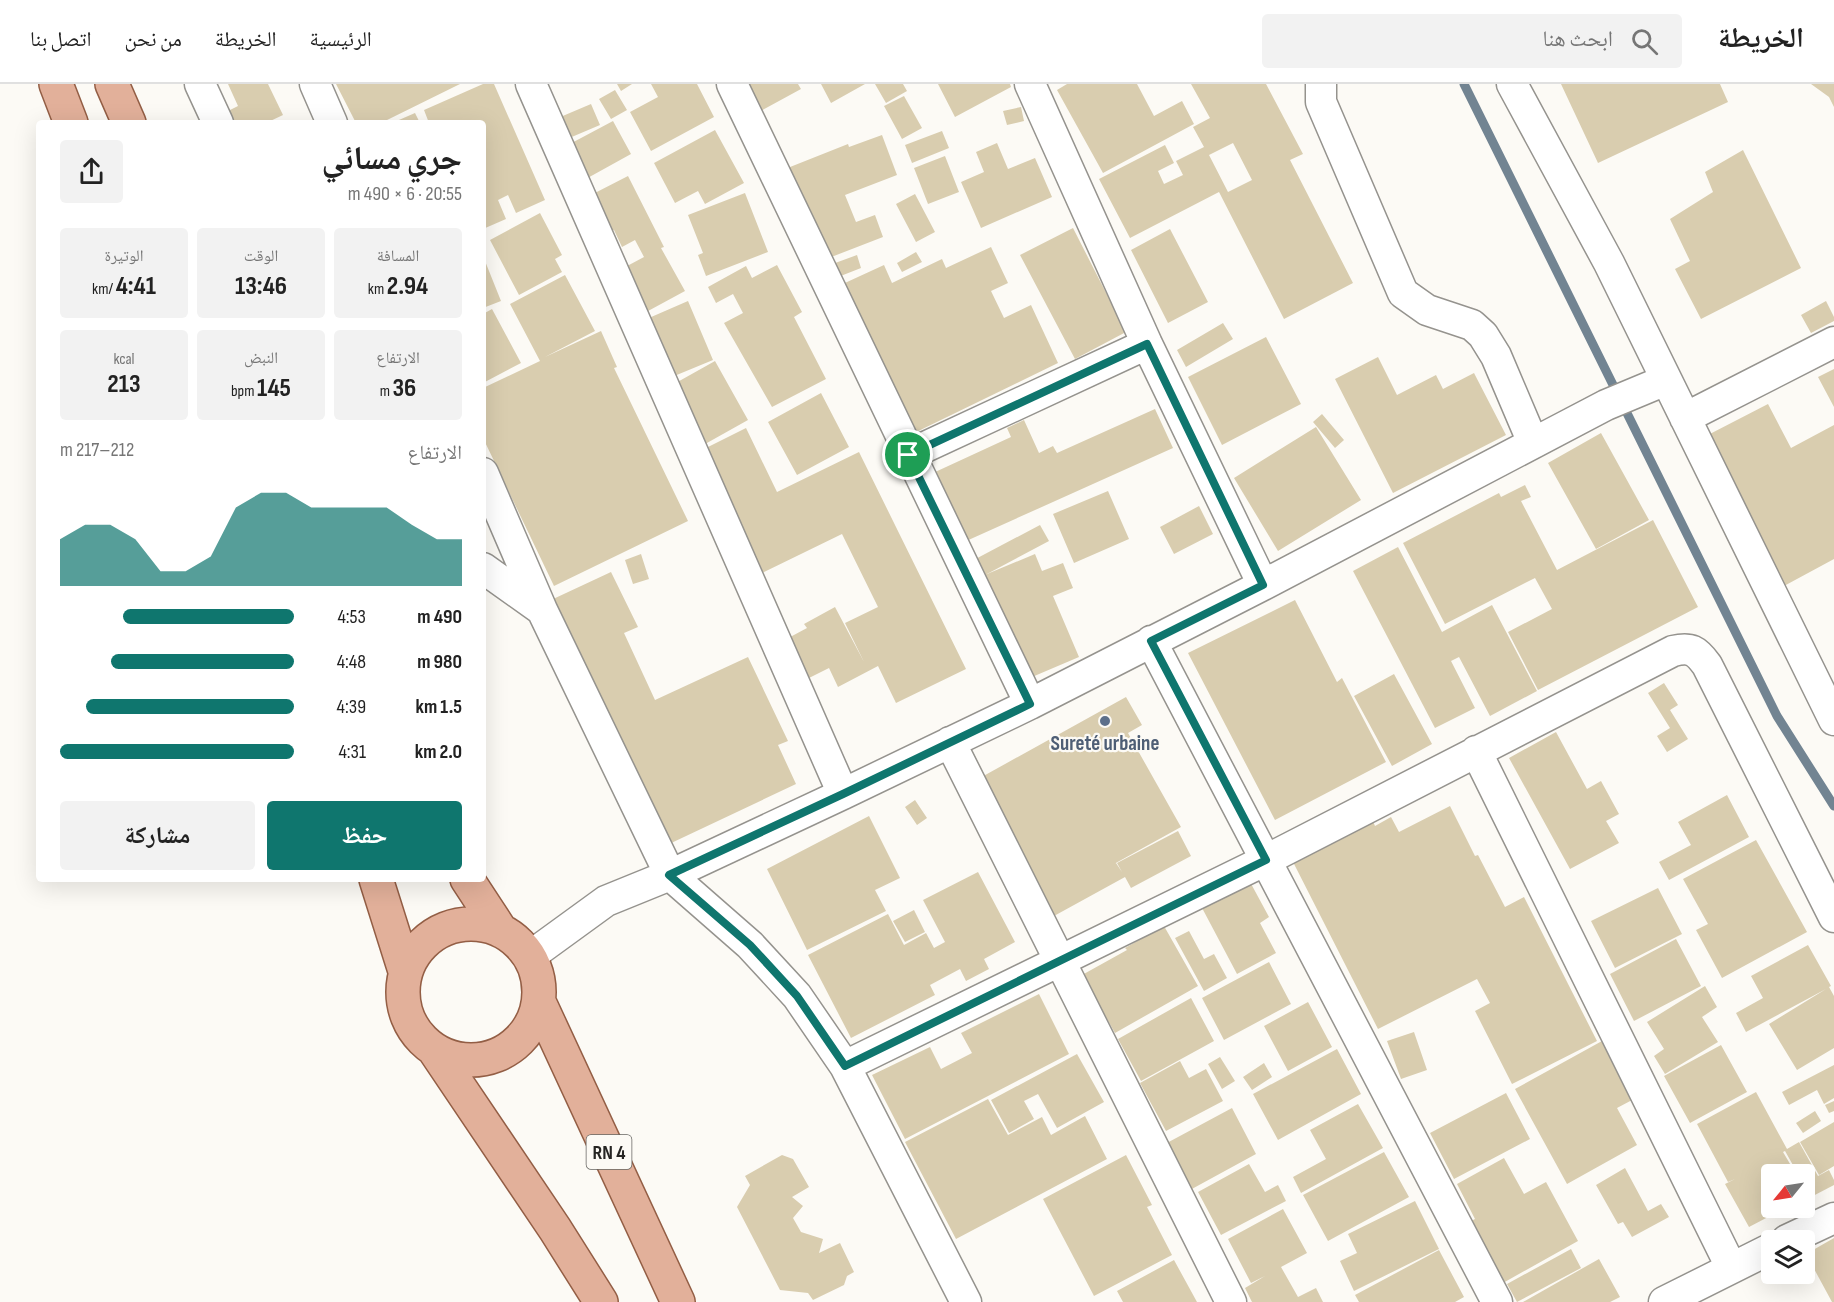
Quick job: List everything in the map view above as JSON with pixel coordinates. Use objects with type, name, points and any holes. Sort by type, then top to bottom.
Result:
[{"type":"main road","points":[[56,84],[70,120]]},
{"type":"main road","points":[[112,84],[128,120]]},
{"type":"main road","points":[[377,882],[405,971]]},
{"type":"main road","points":[[469,882],[501,931]]},
{"type":"main road","points":[[435,1051],[456,1059],[467,1060],[478,1060],[500,1054],[518,1042],[531,1024],[538,1002],[536,971],[529,957],[517,942],[501,931],[486,925],[452,926],[436,933],[423,943],[412,956],[405,971],[402,989],[404,1007],[410,1024],[421,1039],[435,1051],[555,1228],[601,1302]]},
{"type":"main road","name":"RN 4","points":[[538,1002],[678,1302]]},
{"type":"street","points":[[200,84],[217,120]]},
{"type":"street","points":[[315,84],[331,120]]},
{"type":"street","points":[[531,84],[843,794]]},
{"type":"street","points":[[732,84],[908,455],[1030,704]]},
{"type":"street","points":[[1030,84],[1147,344],[1263,585]]},
{"type":"street","points":[[1322,84],[1321,102],[1403,293],[1427,310],[1472,325],[1483,336],[1496,356],[1533,443]]},
{"type":"street","points":[[1512,84],[1609,263],[1834,720]]},
{"type":"street","points":[[1685,418],[1834,342]]},
{"type":"street","points":[[908,455],[1147,344]]},
{"type":"street","points":[[529,957],[606,901],[669,875],[1030,704],[1606,405],[1666,380]]},
{"type":"street","points":[[486,480],[542,610],[669,875],[750,945],[797,996],[845,1066],[966,1302]]},
{"type":"street","points":[[486,570],[542,610]]},
{"type":"street","points":[[1151,641],[1497,1302]]},
{"type":"street","points":[[845,1066],[1266,860],[1673,651],[1689,648],[1700,655],[1707,665],[1834,917]]},
{"type":"street","points":[[950,742],[1231,1302]]},
{"type":"street","points":[[1476,751],[1731,1267]]},
{"type":"street","points":[[1808,1230],[1834,1218]]},
{"type":"street","points":[[1681,1298],[1731,1267],[1761,1253]]},
{"type":"building","points":[[228,84],[268,84],[283,115],[272,120],[228,120],[224,113],[238,106]]},
{"type":"building","points":[[336,84],[460,84],[387,120],[354,120]]},
{"type":"building","points":[[483,84],[494,84],[545,200],[516,213],[508,195],[498,200],[506,219],[486,228],[486,120],[428,120],[424,110]]},
{"type":"building","points":[[617,84],[632,84],[621,91]]},
{"type":"building","points":[[651,84],[697,84],[714,117],[651,151],[630,112],[658,97]]},
{"type":"building","points":[[744,84],[798,84],[801,89],[759,112]]},
{"type":"building","points":[[821,84],[865,84],[831,103]]},
{"type":"building","points":[[875,84],[903,84],[907,91],[886,103]]},
{"type":"building","points":[[938,84],[1010,84],[1011,87],[955,117]]},
{"type":"building","points":[[1067,84],[1137,84],[1154,116],[1182,101],[1194,124],[1103,173],[1057,90]]},
{"type":"building","points":[[1191,84],[1266,84],[1303,154],[1290,160],[1353,283],[1284,319],[1219,192],[1130,238],[1099,179],[1165,145],[1174,163],[1158,171],[1164,184],[1183,175],[1176,161],[1204,147],[1193,127],[1210,118]],"holes":[[[1233,143],[1252,180],[1228,192],[1209,155]]]},
{"type":"building","points":[[1561,84],[1720,84],[1728,102],[1598,163]]},
{"type":"building","points":[[1811,84],[1834,84],[1834,107],[1829,97]]},
{"type":"building","points":[[615,90],[627,110],[611,119],[599,99]]},
{"type":"building","points":[[904,96],[922,128],[902,139],[884,106]]},
{"type":"building","points":[[591,104],[600,125],[567,139],[558,118]]},
{"type":"building","points":[[1021,107],[1024,121],[1007,125],[1003,111]]},
{"type":"building","points":[[415,113],[418,120],[399,120]]},
{"type":"building","points":[[613,121],[631,154],[584,180],[566,146]]},
{"type":"building","points":[[715,130],[744,183],[705,204],[698,191],[675,203],[654,163]]},
{"type":"building","points":[[942,131],[949,148],[912,163],[905,145]]},
{"type":"building","points":[[882,135],[897,175],[845,195],[856,222],[875,215],[883,237],[821,261],[785,169],[848,144],[849,147]]},
{"type":"building","points":[[997,143],[1008,169],[1035,158],[1052,197],[981,228],[961,182],[984,172],[976,152]]},
{"type":"building","points":[[1743,150],[1801,268],[1701,319],[1675,269],[1690,261],[1670,219],[1713,192],[1705,172]]},
{"type":"building","points":[[945,156],[959,192],[928,204],[914,168]]},
{"type":"building","points":[[628,176],[664,247],[661,248],[685,291],[637,317],[614,273],[644,257],[635,240],[622,247],[614,230],[608,233],[589,196]]},
{"type":"building","points":[[745,193],[768,252],[706,276],[698,255],[703,253],[688,215]]},
{"type":"building","points":[[915,194],[935,232],[916,242],[896,204]]},
{"type":"building","points":[[540,213],[562,255],[555,259],[562,272],[519,295],[490,240]]},
{"type":"building","points":[[1073,228],[1126,332],[1075,359],[1020,255]]},
{"type":"building","points":[[1170,229],[1208,302],[1168,323],[1131,250]]},
{"type":"building","points":[[991,247],[1008,283],[991,291],[1004,318],[1031,305],[1058,363],[908,436],[834,288],[884,265],[892,283],[942,259],[946,268]]},
{"type":"building","points":[[916,252],[922,262],[902,272],[897,263]]},
{"type":"building","points":[[857,255],[861,268],[833,279],[827,266]]},
{"type":"building","points":[[486,264],[501,301],[486,307]]},
{"type":"building","points":[[777,265],[802,312],[794,317],[826,379],[772,407],[724,323],[743,313],[733,294],[716,303],[708,287],[746,266],[752,278]]},
{"type":"building","points":[[565,275],[595,331],[545,357],[601,331],[617,367],[614,368],[688,521],[554,586],[486,444],[486,387],[540,361],[510,304]]},
{"type":"building","points":[[688,301],[713,360],[667,379],[642,321]]},
{"type":"building","points":[[1826,301],[1834,321],[1811,333],[1801,315]]},
{"type":"building","points":[[492,309],[521,363],[486,381],[486,312]]},
{"type":"building","points":[[1223,323],[1233,339],[1186,367],[1177,350]]},
{"type":"building","points":[[1266,337],[1301,404],[1222,445],[1188,377]]},
{"type":"building","points":[[1378,357],[1397,395],[1436,375],[1443,389],[1474,373],[1506,435],[1393,493],[1335,379]]},
{"type":"building","points":[[715,361],[748,420],[698,448],[665,389]]},
{"type":"building","points":[[1834,369],[1834,407],[1818,377]]},
{"type":"building","points":[[821,393],[849,447],[797,475],[768,422]]},
{"type":"building","points":[[1768,404],[1791,448],[1834,425],[1834,559],[1784,586],[1704,437]]},
{"type":"building","points":[[1155,409],[1173,448],[964,542],[933,473],[1011,437],[1007,428],[1024,420],[1039,453],[1053,446],[1057,453]]},
{"type":"building","points":[[1322,414],[1344,440],[1335,448],[1313,422]]},
{"type":"building","points":[[1316,427],[1361,500],[1278,551],[1234,478]]},
{"type":"building","points":[[746,428],[777,492],[859,452],[966,669],[896,703],[878,666],[838,687],[829,668],[809,678],[799,659],[779,643],[807,628],[804,624],[835,607],[864,662],[845,623],[878,607],[842,534],[756,576],[696,453]]},
{"type":"building","points":[[1601,433],[1649,520],[1596,549],[1548,463]]},
{"type":"building","points":[[1525,485],[1531,497],[1521,501],[1557,570],[1653,520],[1698,607],[1538,690],[1508,632],[1552,609],[1535,578],[1445,624],[1403,543],[1499,493],[1501,497]]},
{"type":"building","points":[[1108,491],[1129,539],[1074,563],[1053,514]]},
{"type":"building","points":[[1199,506],[1213,534],[1174,554],[1160,527]]},
{"type":"building","points":[[1040,525],[1049,541],[987,574],[1035,554],[1042,571],[1063,563],[1073,588],[1053,596],[1079,657],[1025,680],[968,563]]},
{"type":"building","points":[[1398,547],[1442,632],[1492,605],[1537,691],[1490,716],[1459,657],[1451,661],[1475,708],[1435,728],[1353,571]]},
{"type":"building","points":[[641,554],[649,579],[633,584],[625,560]]},
{"type":"building","points":[[611,572],[638,627],[624,633],[655,700],[748,657],[788,741],[778,745],[796,784],[667,845],[551,600]]},
{"type":"building","points":[[1295,600],[1337,682],[1342,678],[1386,762],[1275,820],[1188,653]]},
{"type":"building","points":[[1394,674],[1432,744],[1392,766],[1354,696]]},
{"type":"building","points":[[1664,683],[1678,705],[1670,710],[1688,739],[1667,752],[1657,736],[1670,728],[1648,693]]},
{"type":"building","points":[[1126,697],[1142,725],[1128,733],[1181,827],[1114,864],[1116,863],[1122,872],[1117,863],[1178,831],[1191,856],[1131,888],[1125,877],[1054,916],[978,779]]},
{"type":"building","points":[[1556,732],[1587,789],[1601,781],[1619,814],[1606,821],[1619,843],[1570,869],[1509,758]]},
{"type":"building","points":[[1727,795],[1749,837],[1669,880],[1659,862],[1691,845],[1678,822]]},
{"type":"building","points":[[915,800],[927,818],[917,825],[905,807]]},
{"type":"building","points":[[1450,806],[1475,856],[1478,855],[1505,907],[1524,897],[1597,1041],[1512,1084],[1475,1011],[1490,1003],[1477,979],[1378,1029],[1292,860],[1372,819],[1375,826],[1391,817],[1399,832]]},
{"type":"building","points":[[869,816],[900,878],[875,890],[886,911],[807,950],[767,869]]},
{"type":"building","points":[[1756,840],[1807,932],[1722,978],[1696,930],[1708,924],[1683,879]]},
{"type":"building","points":[[978,872],[1015,942],[984,959],[989,969],[966,981],[960,969],[930,985],[935,995],[851,1038],[808,955],[888,914],[904,945],[926,933],[934,948],[945,942],[923,900]]},
{"type":"building","points":[[1249,880],[1269,917],[1260,923],[1276,953],[1237,974],[1201,906]]},
{"type":"building","points":[[1658,888],[1682,934],[1615,968],[1591,921]]},
{"type":"building","points":[[914,910],[925,932],[905,942],[893,921]]},
{"type":"building","points":[[1164,926],[1198,986],[1115,1033],[1082,975]]},
{"type":"building","points":[[1189,931],[1204,959],[1214,954],[1227,978],[1204,991],[1175,938]]},
{"type":"building","points":[[1676,939],[1701,986],[1634,1021],[1610,974]]},
{"type":"building","points":[[1808,945],[1831,986],[1829,987],[1834,996],[1834,1048],[1797,1070],[1769,1024],[1826,989],[1746,1032],[1736,1013],[1763,998],[1751,976]]},
{"type":"building","points":[[1269,962],[1291,1004],[1224,1040],[1202,998]]},
{"type":"building","points":[[1705,986],[1717,1007],[1702,1017],[1718,1042],[1665,1074],[1654,1056],[1664,1049],[1647,1022]]},
{"type":"building","points":[[1039,994],[1069,1054],[905,1139],[872,1075],[930,1047],[941,1069],[972,1053],[961,1033]]},
{"type":"building","points":[[1191,998],[1214,1041],[1141,1081],[1118,1039]]},
{"type":"building","points":[[1308,1002],[1332,1047],[1288,1071],[1264,1026]]},
{"type":"building","points":[[1414,1032],[1427,1070],[1401,1079],[1387,1041]]},
{"type":"building","points":[[1602,1041],[1634,1099],[1617,1108],[1637,1145],[1567,1184],[1515,1089]]},
{"type":"building","points":[[1721,1045],[1747,1092],[1690,1123],[1664,1076]]},
{"type":"building","points":[[1337,1049],[1361,1094],[1278,1140],[1253,1094]]},
{"type":"building","points":[[1077,1054],[1104,1102],[1057,1128],[1038,1094],[1024,1101],[1034,1119],[1009,1133],[991,1100]]},
{"type":"building","points":[[1220,1057],[1235,1081],[1222,1089],[1208,1064]]},
{"type":"building","points":[[1180,1061],[1189,1078],[1206,1069],[1223,1101],[1166,1131],[1140,1083]]},
{"type":"building","points":[[1264,1063],[1272,1077],[1252,1090],[1243,1077]]},
{"type":"building","points":[[1834,1065],[1834,1098],[1824,1104],[1817,1090],[1789,1105],[1782,1092]]},
{"type":"building","points":[[1756,1092],[1787,1149],[1799,1142],[1811,1164],[1792,1164],[1785,1151],[1783,1152],[1790,1164],[1761,1164],[1761,1218],[1766,1218],[1749,1227],[1725,1184],[1735,1179],[1728,1182],[1697,1124]]},
{"type":"building","points":[[1506,1093],[1530,1139],[1454,1179],[1430,1133]]},
{"type":"building","points":[[988,1099],[1008,1135],[1042,1117],[1051,1135],[1085,1116],[1107,1159],[956,1239],[905,1142]]},
{"type":"building","points":[[1834,1101],[1834,1111],[1829,1113],[1825,1105]]},
{"type":"building","points":[[1358,1104],[1383,1148],[1301,1193],[1293,1177],[1326,1159],[1310,1130]]},
{"type":"building","points":[[1232,1108],[1256,1154],[1190,1190],[1165,1144]]},
{"type":"building","points":[[1815,1111],[1821,1121],[1803,1133],[1796,1123]]},
{"type":"building","points":[[1834,1122],[1834,1166],[1819,1175],[1815,1164],[1813,1164],[1800,1142]]},
{"type":"building","points":[[1384,1152],[1409,1197],[1328,1241],[1303,1195]]},
{"type":"building","points":[[782,1155],[793,1159],[809,1187],[792,1197],[803,1206],[793,1218],[801,1232],[823,1239],[819,1253],[840,1243],[854,1272],[847,1276],[844,1285],[813,1300],[808,1293],[780,1290],[737,1207],[750,1185],[745,1176]]},
{"type":"building","points":[[1126,1155],[1152,1205],[1147,1207],[1172,1255],[1094,1296],[1043,1199]]},
{"type":"building","points":[[1504,1158],[1524,1194],[1546,1182],[1578,1241],[1503,1283],[1469,1222],[1475,1219],[1457,1184]]},
{"type":"building","points":[[1249,1164],[1265,1192],[1278,1185],[1286,1201],[1221,1235],[1198,1192]]},
{"type":"building","points":[[1625,1168],[1648,1211],[1661,1204],[1669,1217],[1632,1237],[1623,1222],[1618,1224],[1596,1185]]},
{"type":"building","points":[[1829,1170],[1834,1185],[1815,1195],[1815,1171],[1818,1176]]},
{"type":"building","points":[[1415,1201],[1439,1249],[1354,1291],[1340,1261],[1357,1253],[1348,1234]]},
{"type":"building","points":[[1283,1209],[1307,1253],[1281,1267],[1298,1297],[1316,1288],[1323,1302],[1252,1302],[1245,1288],[1265,1276],[1251,1283],[1228,1239]]},
{"type":"building","points":[[1834,1238],[1834,1302],[1815,1271],[1815,1249]]},
{"type":"building","points":[[1571,1249],[1581,1268],[1517,1302],[1507,1284]]},
{"type":"building","points":[[1439,1250],[1464,1297],[1455,1302],[1359,1302],[1355,1295]]},
{"type":"building","points":[[1599,1259],[1620,1297],[1610,1302],[1523,1302]]},
{"type":"building","points":[[1174,1260],[1197,1302],[1123,1302],[1117,1291]]},
{"type":"waterway","points":[[1464,84],[1777,716],[1834,806]]},
{"type":"place","name":"Sureté urbaine","points":[[1105,721]]},
{"type":"route","points":[[1147,344],[1263,585],[1151,641],[1266,860],[845,1066],[797,996],[750,945],[669,875],[1030,704],[908,455],[1147,344]]}]
